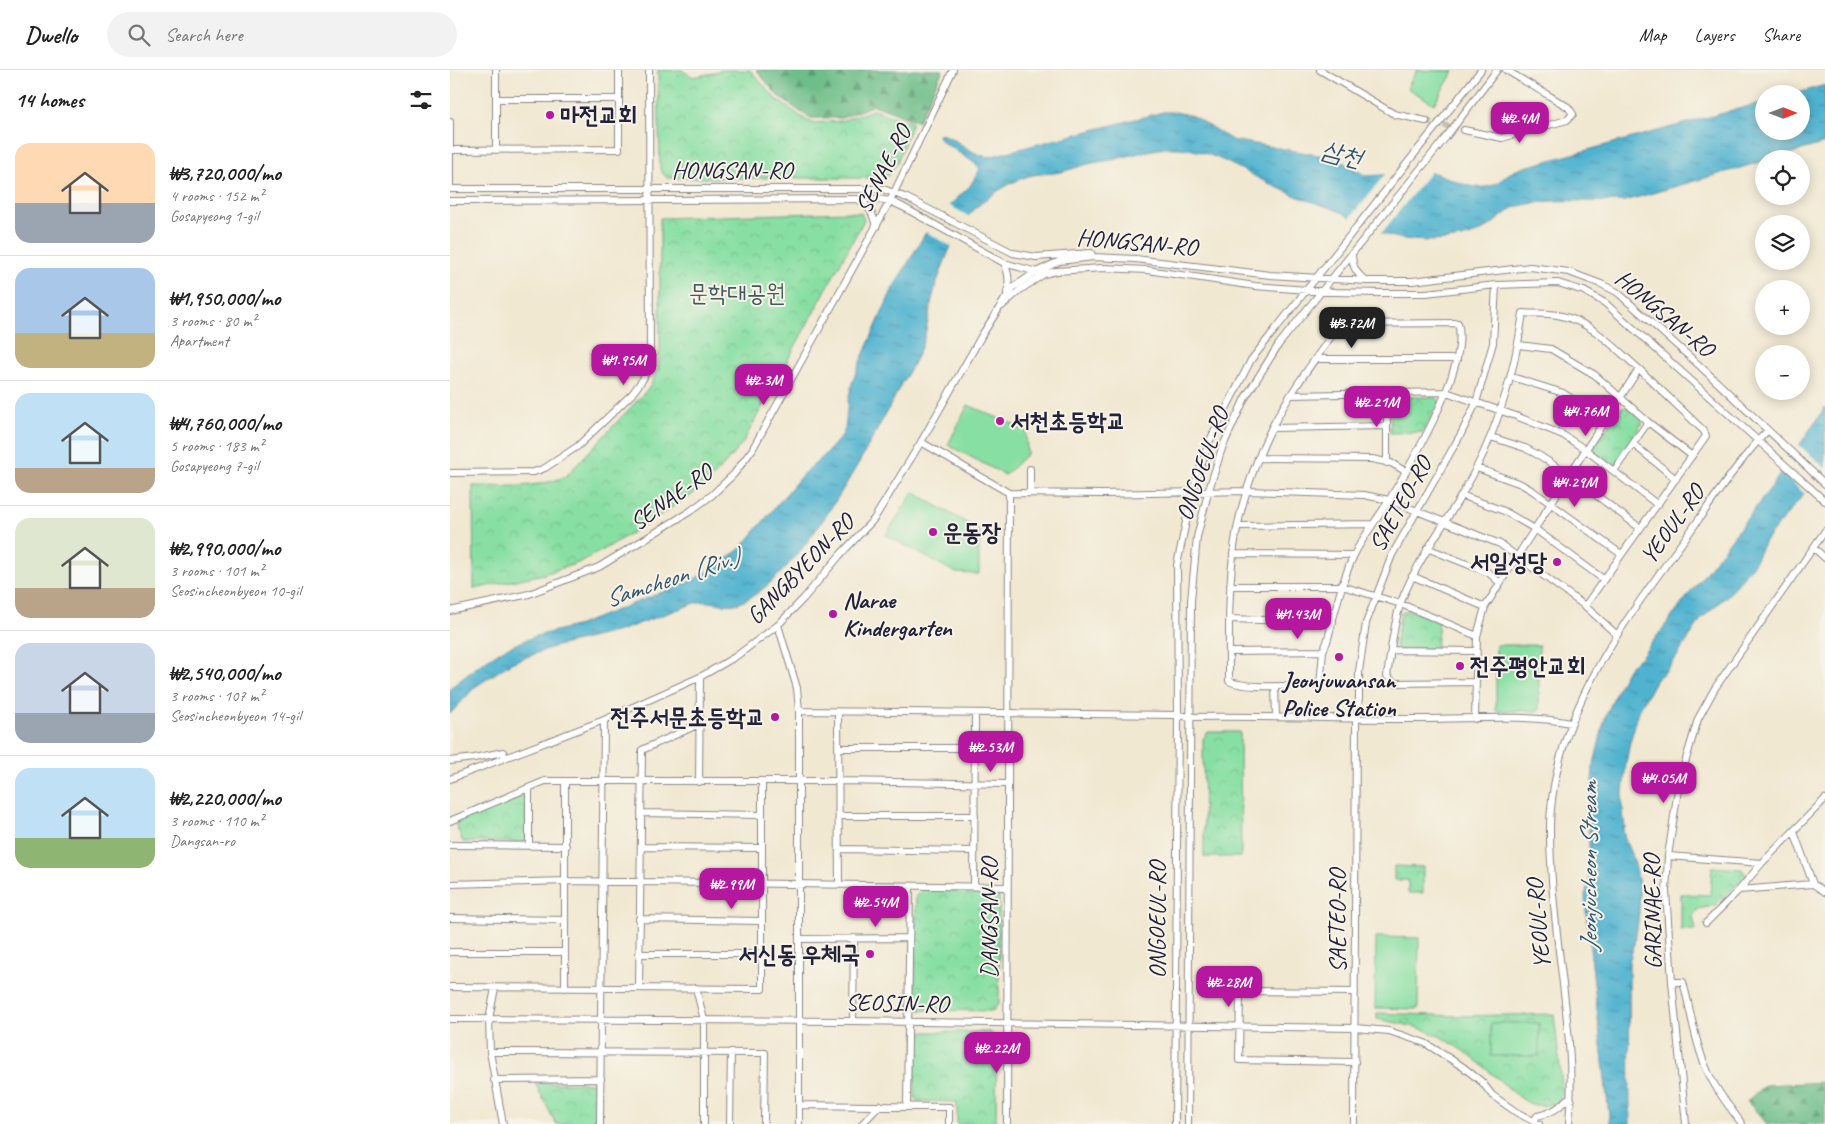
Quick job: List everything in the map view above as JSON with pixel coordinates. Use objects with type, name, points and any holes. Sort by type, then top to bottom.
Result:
[{"type":"street","points":[[496,70],[496,150]]},
{"type":"street","points":[[451,150],[619,149],[618,70]]},
{"type":"street","points":[[450,473],[534,472],[545,468],[578,446],[632,394],[643,379],[650,360],[649,70]]},
{"type":"street","name":"SENAE-RO","points":[[450,611],[529,594],[599,568],[689,512],[712,495],[734,474],[752,450],[876,227],[953,70]]},
{"type":"street","points":[[1320,70],[1394,114],[1426,121]]},
{"type":"street","name":"ONGOEUL-RO","points":[[1175,1124],[1178,716],[1177,565],[1192,493],[1209,442],[1251,360],[1481,70]]},
{"type":"street","name":"ONGOEUL-RO","points":[[1188,1124],[1191,601],[1197,538],[1208,493],[1222,448],[1246,398],[1280,344],[1446,137],[1497,70]]},
{"type":"street","points":[[1464,130],[1502,138],[1571,118],[1573,114],[1568,107],[1506,70]]},
{"type":"street","points":[[1466,90],[1476,97]]},
{"type":"street","points":[[496,99],[618,99]]},
{"type":"street","points":[[450,122],[450,189]]},
{"type":"street","name":"HONGSAN-RO","points":[[450,189],[883,189],[907,198],[1013,253],[1036,257],[1091,253],[1093,257],[1135,259],[1316,279],[1367,282],[1412,281],[1530,267],[1569,272],[1617,292],[1700,366],[1825,484]]},
{"type":"street","points":[[858,199],[867,205],[873,214],[876,227]]},
{"type":"street","name":"HONGSAN-RO","points":[[450,201],[878,199],[890,201],[903,207],[1004,263],[1044,274],[1056,271],[1103,268],[1148,270],[1255,286],[1324,291],[1426,293],[1496,285],[1558,283],[1584,291],[1605,303],[1825,501]]},
{"type":"street","points":[[1352,255],[1352,267],[1356,274],[1367,282]]},
{"type":"street","name":"GANGBYEON-RO","points":[[450,779],[604,720],[700,676],[735,657],[778,625],[874,519],[997,310],[1012,288],[1036,272],[1060,261],[1093,257]]},
{"type":"street","points":[[1004,263],[1009,279],[1006,296]]},
{"type":"street","name":"GANGBYEON-RO","points":[[997,310],[1020,290],[1044,274]]},
{"type":"street","name":"SAETEO-RO","points":[[1354,1124],[1356,717],[1359,698],[1359,671],[1366,623],[1392,555],[1461,434],[1476,403],[1492,343],[1496,285]]},
{"type":"street","points":[[1475,682],[1394,683],[1387,676],[1400,604],[1412,576],[1476,468],[1502,411],[1519,345],[1522,313],[1561,315],[1579,322],[1597,333],[1640,369],[1704,431],[1706,436],[1585,606]]},
{"type":"street","points":[[1458,323],[1461,333],[1458,358],[1434,420],[1389,500],[1354,555],[1342,586],[1323,651],[1320,685],[1275,686],[1235,684],[1228,681],[1230,586],[1233,554],[1238,526],[1258,458],[1272,428],[1291,395],[1340,324],[1458,323]]},
{"type":"street","points":[[1519,345],[1551,349],[1594,375],[1648,422],[1692,456]]},
{"type":"street","points":[[1315,360],[1458,358]]},
{"type":"street","points":[[1475,719],[1477,636],[1485,607],[1569,475],[1640,369]]},
{"type":"street","points":[[1512,377],[1563,393],[1605,420]]},
{"type":"street","points":[[1291,395],[1446,392],[1544,426],[1563,435],[1586,450],[1658,505]]},
{"type":"street","points":[[1387,394],[1388,463]]},
{"type":"street","points":[[1614,471],[1648,422]]},
{"type":"street","points":[[1272,428],[1388,426]]},
{"type":"street","name":"YEOUL-RO","points":[[1569,1124],[1571,1099],[1570,1057],[1551,865],[1550,825],[1557,772],[1571,723],[1616,634],[1740,462],[1767,431]]},
{"type":"street","points":[[1491,437],[1525,448],[1540,456],[1569,475],[1640,528]]},
{"type":"street","points":[[920,442],[1009,493]]},
{"type":"street","points":[[1633,444],[1676,479]]},
{"type":"street","points":[[1258,458],[1372,459],[1405,470]]},
{"type":"street","points":[[1476,468],[1522,484],[1621,554]]},
{"type":"street","points":[[1030,469],[1030,493]]},
{"type":"street","points":[[1192,493],[1248,491],[1364,495],[1389,500],[1500,544],[1585,606],[1616,634]]},
{"type":"street","name":"ONGOEUL-RO","points":[[1009,493],[1192,493]]},
{"type":"street","name":"DANGSAN-RO","points":[[1007,1124],[1009,493]]},
{"type":"street","points":[[1461,495],[1504,511],[1535,529],[1603,579]]},
{"type":"street","points":[[1238,526],[1373,524]]},
{"type":"street","name":"GARINAE-RO","points":[[1686,1124],[1672,982],[1666,891],[1668,856],[1679,783],[1698,719],[1715,688],[1825,531]]},
{"type":"street","points":[[1427,548],[1489,573],[1500,583]]},
{"type":"street","points":[[1814,548],[1825,558]]},
{"type":"street","points":[[1233,554],[1354,555]]},
{"type":"street","points":[[1412,576],[1485,607]]},
{"type":"street","points":[[1230,586],[1342,586],[1400,604],[1477,636]]},
{"type":"street","points":[[1229,619],[1333,622]]},
{"type":"street","points":[[778,625],[797,688],[799,711],[799,1124]]},
{"type":"street","points":[[1392,650],[1476,651]]},
{"type":"street","points":[[1229,652],[1323,651]]},
{"type":"street","points":[[698,782],[700,676]]},
{"type":"street","points":[[1275,686],[1276,716]]},
{"type":"street","points":[[799,711],[1190,717],[1546,719],[1571,723]]},
{"type":"street","points":[[838,712],[839,885]]},
{"type":"street","points":[[974,886],[975,713]]},
{"type":"street","points":[[600,1124],[604,882],[604,720]]},
{"type":"street","points":[[639,988],[642,750],[699,724]]},
{"type":"street","points":[[838,748],[975,748]]},
{"type":"street","points":[[450,761],[503,752],[505,757]]},
{"type":"street","points":[[474,758],[490,763]]},
{"type":"street","points":[[450,821],[545,781],[839,781],[1008,784]]},
{"type":"street","points":[[565,781],[565,988]]},
{"type":"street","points":[[450,987],[762,989],[762,782]]},
{"type":"street","points":[[529,789],[529,846]]},
{"type":"street","points":[[1706,923],[1825,799]]},
{"type":"street","points":[[641,813],[762,815]]},
{"type":"street","points":[[839,816],[975,816]]},
{"type":"street","points":[[1794,832],[1813,884],[1825,892]]},
{"type":"street","points":[[450,845],[566,846]]},
{"type":"street","points":[[641,847],[762,848]]},
{"type":"street","points":[[839,849],[974,851]]},
{"type":"street","points":[[1668,856],[1762,863]]},
{"type":"street","points":[[450,884],[566,881],[1007,887]]},
{"type":"street","points":[[1739,890],[1813,884]]},
{"type":"street","points":[[907,1106],[910,886]]},
{"type":"street","points":[[450,918],[565,920]]},
{"type":"street","points":[[640,918],[762,921]]},
{"type":"street","points":[[853,1020],[854,938]]},
{"type":"street","points":[[800,939],[909,938]]},
{"type":"street","points":[[450,952],[565,952]]},
{"type":"street","points":[[639,954],[762,954]]},
{"type":"street","points":[[1672,982],[1683,982],[1694,1032],[1707,1070],[1715,1086],[1740,1123]]},
{"type":"street","points":[[495,988],[489,1019],[490,1052],[503,1124]]},
{"type":"street","points":[[696,988],[704,1020],[704,1124]]},
{"type":"street","points":[[1355,992],[1240,991],[1239,1026],[1239,1060],[1355,1062]]},
{"type":"street","name":"SEOSIN-RO","points":[[450,1019],[853,1020],[909,1023],[1354,1028],[1389,1031],[1426,1043],[1463,1067],[1482,1082],[1492,1095],[1516,1112],[1537,1123]]},
{"type":"street","points":[[490,1052],[765,1053],[764,1124]]},
{"type":"street","points":[[730,1124],[731,1052]]},
{"type":"street","points":[[494,1080],[601,1079]]},
{"type":"street","points":[[1537,1123],[1538,1116],[1556,1110],[1567,1099],[1571,1099]]},
{"type":"street","points":[[799,1105],[949,1107],[949,1124]]},
{"type":"street","points":[[862,1124],[880,1105]]},
{"type":"green space","points":[[658,70],[682,70],[693,77],[722,70],[750,70],[776,99],[813,123],[841,121],[873,110],[912,123],[897,163],[890,174],[883,178],[667,178],[660,170]]},
{"type":"green space","points":[[756,70],[943,70],[918,122],[874,105],[842,118],[809,118],[778,96]]},
{"type":"green space","points":[[1417,70],[1454,71],[1434,104],[1407,88]]},
{"type":"green space","name":"문학대공원","points":[[861,213],[864,220],[742,444],[715,475],[689,497],[605,549],[578,563],[544,574],[474,589],[473,486],[532,485],[566,476],[649,388],[658,371],[660,353],[660,218]]},
{"type":"green space","points":[[1391,397],[1435,397],[1440,402],[1423,432],[1390,433]]},
{"type":"green space","name":"운동장","points":[[968,405],[1026,430],[1027,454],[1005,475],[948,445]]},
{"type":"green space","points":[[1622,407],[1629,408],[1643,422],[1614,468],[1592,450]]},
{"type":"green space","name":"운동장","points":[[913,492],[979,530],[979,574],[956,573],[886,535]]},
{"type":"green space","points":[[1409,610],[1439,621],[1436,649],[1398,649],[1395,646],[1401,613]]},
{"type":"green space","points":[[1496,645],[1539,645],[1539,711],[1496,711]]},
{"type":"green space","points":[[1208,732],[1240,732],[1241,857],[1204,857],[1203,739]]},
{"type":"green space","points":[[520,795],[526,796],[526,842],[463,842],[455,822]]},
{"type":"green space","points":[[1394,866],[1423,867],[1423,893],[1408,893],[1408,880],[1394,880]]},
{"type":"green space","points":[[1712,867],[1742,869],[1747,876],[1714,906],[1698,909],[1693,916],[1696,930],[1681,930],[1681,894],[1710,895]]},
{"type":"green space","points":[[922,889],[994,890],[999,894],[999,1003],[993,1011],[918,1010],[914,1005],[916,895]]},
{"type":"green space","points":[[1376,937],[1419,938],[1418,1009],[1375,1008]]},
{"type":"green space","points":[[1377,1013],[1459,1016],[1554,1014],[1562,1095],[1557,1103],[1548,1105],[1541,1106],[1526,1102],[1458,1047],[1419,1028],[1377,1019]]},
{"type":"green space","points":[[1491,1023],[1539,1023],[1539,1056],[1491,1056]]},
{"type":"green space","points":[[915,1032],[990,1032],[997,1038],[996,1124],[957,1124],[957,1102],[917,1101],[915,1099]]},
{"type":"green space","points":[[1825,1082],[1825,1124],[1767,1124],[1747,1101],[1765,1085]]},
{"type":"green space","points":[[535,1083],[597,1083],[597,1124],[556,1124]]},
{"type":"water","points":[[1825,85],[1825,143],[1801,150],[1755,150],[1755,164],[1625,201],[1548,201],[1518,206],[1508,211],[1480,232],[1451,240],[1412,240],[1394,237],[1370,229],[1338,211],[1289,193],[1218,158],[1204,153],[1177,148],[1152,150],[1060,172],[1028,176],[1016,181],[1001,189],[974,209],[964,221],[940,274],[932,298],[922,345],[915,360],[846,485],[805,544],[784,570],[761,590],[739,603],[729,605],[698,602],[619,631],[553,647],[511,663],[475,687],[450,714],[450,688],[504,649],[536,636],[579,625],[693,580],[718,565],[741,548],[802,475],[823,457],[842,436],[845,429],[852,383],[893,288],[925,234],[942,213],[970,186],[980,169],[976,164],[940,140],[939,134],[945,135],[974,152],[988,157],[1163,112],[1175,112],[1193,116],[1232,140],[1336,158],[1366,176],[1430,172],[1467,185],[1483,187],[1497,183],[1515,170],[1755,104],[1755,140],[1810,140],[1810,90]]},
{"type":"water","name":"Jeonjucheon Stream","points":[[1825,407],[1825,468],[1765,541],[1754,563],[1731,592],[1701,619],[1676,658],[1665,672],[1656,679],[1640,708],[1630,742],[1622,802],[1624,809],[1622,817],[1625,828],[1623,828],[1624,833],[1634,861],[1639,886],[1638,925],[1629,962],[1630,1124],[1610,1124],[1585,895],[1589,881],[1589,821],[1593,768],[1605,718],[1630,665],[1641,657],[1772,486]]},
{"type":"pier","points":[[1414,169],[1432,170],[1380,235],[1367,230],[1349,219],[1387,172]]},
{"type":"pier","points":[[947,204],[970,217],[954,248],[924,231]]},
{"type":"pier","points":[[1798,444],[1825,468],[1825,472],[1806,495],[1779,470]]},
{"type":"tunnel","points":[[1426,121],[1464,130]]},
{"type":"place","name":"마전교회","points":[[550,115]]},
{"type":"place","name":"서천초등학교","points":[[1000,421]]},
{"type":"place","name":"운동장","points":[[933,532]]},
{"type":"place","name":"서일성당","points":[[1557,562]]},
{"type":"place","name":"Narae Kindergarten","points":[[833,614]]},
{"type":"place","name":"Jeonjuwansan Police Station","points":[[1339,657]]},
{"type":"place","name":"전주평안교회","points":[[1460,666]]},
{"type":"place","name":"전주서문초등학교","points":[[775,717]]},
{"type":"place","name":"서신동 우체국","points":[[870,954]]},
{"type":"water label","name":"삼천","points":[[1342,154]]},
{"type":"water label","name":"Samcheon (Riv.)","points":[[672,578]]}]
